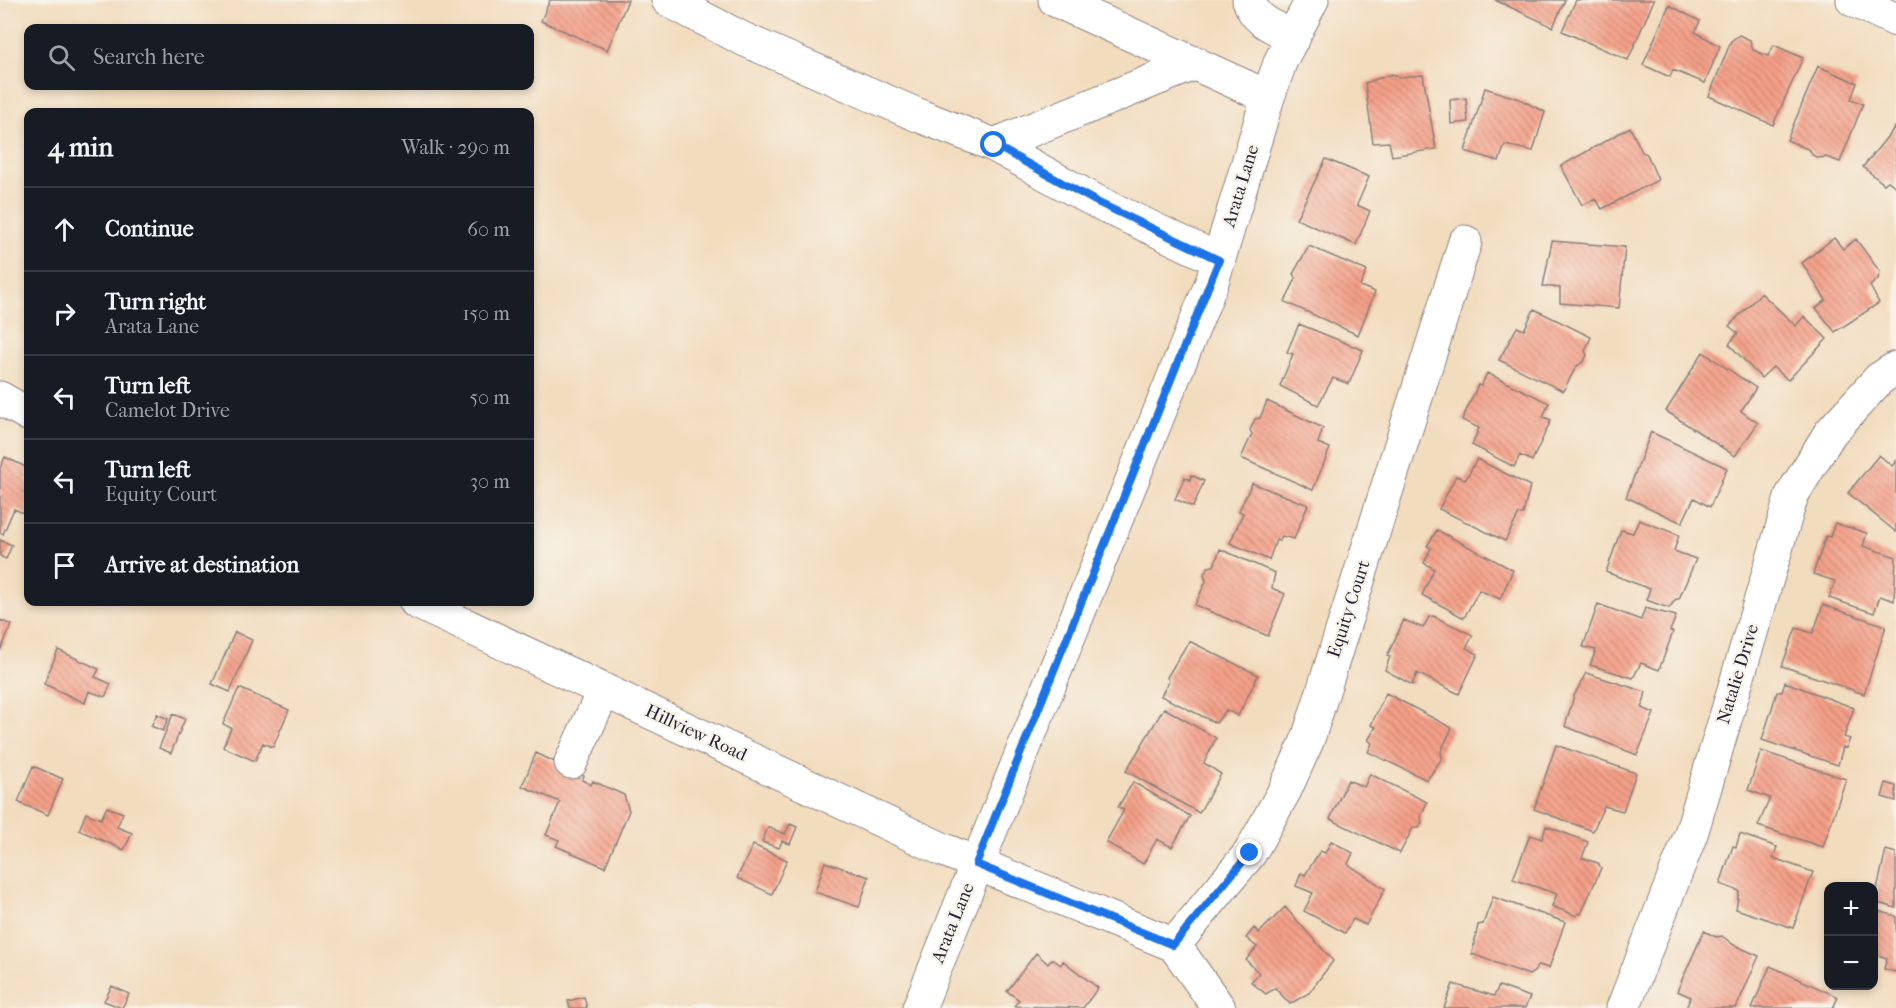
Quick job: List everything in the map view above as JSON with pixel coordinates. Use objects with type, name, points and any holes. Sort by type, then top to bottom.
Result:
[{"type":"street","points":[[668,0],[743,39],[994,145],[1097,202],[1219,260]]},
{"type":"street","points":[[1055,0],[1268,97]]},
{"type":"street","points":[[1249,0],[1252,12],[1264,22],[1293,36]]},
{"type":"street","name":"Arata Lane","points":[[919,1008],[1219,260],[1268,97],[1293,36],[1312,0]]},
{"type":"street","points":[[1853,0],[1896,20]]},
{"type":"street","points":[[994,145],[1196,63]]},
{"type":"street","name":"Equity Court","points":[[1173,945],[1250,853],[1286,790],[1308,739],[1465,242]]},
{"type":"street","name":"Natalie Drive","points":[[1623,1008],[1691,834],[1792,495],[1830,433],[1879,380],[1896,368]]},
{"type":"street","points":[[0,398],[24,412]]},
{"type":"street","name":"Hillview Road","points":[[425,606],[976,864],[1173,945]]},
{"type":"street","points":[[571,762],[604,690]]},
{"type":"street","points":[[1173,945],[1219,1008]]},
{"type":"building","points":[[550,0],[628,0],[607,50],[541,21]]},
{"type":"building","points":[[1495,0],[1565,0],[1553,27]]},
{"type":"building","points":[[1576,0],[1654,0],[1628,60],[1562,31]]},
{"type":"building","points":[[1669,5],[1700,21],[1695,32],[1720,46],[1705,83],[1673,70],[1670,77],[1643,65]]},
{"type":"building","points":[[1739,35],[1750,40],[1753,50],[1768,56],[1774,45],[1803,58],[1773,125],[1709,96],[1731,41]]},
{"type":"building","points":[[1818,66],[1857,83],[1851,99],[1863,104],[1840,162],[1826,157],[1818,158],[1812,155],[1810,150],[1787,140]]},
{"type":"building","points":[[1392,74],[1398,77],[1423,75],[1436,149],[1392,156],[1389,142],[1373,143],[1365,83]]},
{"type":"building","points":[[1485,88],[1519,99],[1545,112],[1533,151],[1505,145],[1499,161],[1465,151]]},
{"type":"building","points":[[1466,98],[1468,122],[1451,124],[1450,100]]},
{"type":"building","points":[[1896,126],[1896,187],[1888,181],[1884,184],[1863,167]]},
{"type":"building","points":[[1630,127],[1642,152],[1647,154],[1658,180],[1602,209],[1596,199],[1582,205],[1561,166]]},
{"type":"building","points":[[1326,159],[1369,177],[1357,205],[1370,211],[1356,245],[1296,219]]},
{"type":"building","points":[[1834,238],[1843,249],[1856,239],[1880,272],[1878,279],[1870,286],[1879,303],[1835,332],[1816,308],[1826,300],[1802,263]]},
{"type":"building","points":[[1552,241],[1625,247],[1619,308],[1560,303],[1560,288],[1543,286]]},
{"type":"building","points":[[1309,246],[1367,271],[1360,286],[1375,292],[1358,335],[1285,302],[1296,278],[1293,274]]},
{"type":"building","points":[[1761,293],[1796,326],[1804,316],[1827,339],[1788,380],[1773,367],[1761,378],[1729,344],[1738,333],[1729,326]]},
{"type":"building","points":[[1534,309],[1591,337],[1585,351],[1587,355],[1584,361],[1576,367],[1563,391],[1499,360],[1517,327],[1524,330]]},
{"type":"building","points":[[1299,324],[1363,350],[1349,384],[1333,378],[1318,405],[1280,386],[1293,354],[1287,352]]},
{"type":"building","points":[[1703,352],[1756,388],[1741,411],[1758,423],[1735,456],[1666,411]]},
{"type":"building","points":[[1487,373],[1549,403],[1543,417],[1551,420],[1532,461],[1520,455],[1514,467],[1472,445],[1479,428],[1462,420],[1478,385],[1481,386]]},
{"type":"building","points":[[1267,401],[1323,428],[1318,443],[1330,448],[1313,490],[1241,458],[1252,434],[1250,430],[1255,419],[1260,418]]},
{"type":"building","points":[[1651,432],[1727,468],[1710,507],[1694,498],[1682,523],[1626,497]]},
{"type":"building","points":[[1879,455],[1892,466],[1896,461],[1896,532],[1848,493]]},
{"type":"building","points":[[5,457],[24,466],[24,513],[14,509],[3,534],[0,533],[0,468]]},
{"type":"building","points":[[1477,459],[1530,486],[1523,514],[1519,514],[1505,541],[1439,509],[1456,476],[1466,479]]},
{"type":"building","points":[[1191,475],[1204,481],[1193,507],[1175,499],[1185,477],[1190,480]]},
{"type":"building","points":[[1252,483],[1308,505],[1294,539],[1282,536],[1279,541],[1276,540],[1269,560],[1230,543],[1243,513],[1239,511]]},
{"type":"building","points":[[1639,520],[1679,535],[1674,551],[1696,559],[1679,599],[1676,599],[1669,608],[1646,600],[1650,589],[1606,572],[1621,530],[1633,533]]},
{"type":"building","points":[[1835,523],[1867,533],[1863,546],[1896,557],[1894,601],[1880,596],[1874,613],[1829,598],[1835,581],[1813,574],[1826,536],[1830,537]]},
{"type":"building","points":[[1437,530],[1513,570],[1500,599],[1479,590],[1464,618],[1422,595],[1434,569],[1424,563],[1431,548],[1427,546]]},
{"type":"building","points":[[0,540],[12,545],[6,559],[0,556]]},
{"type":"building","points":[[1220,549],[1275,573],[1272,588],[1285,594],[1268,636],[1195,605],[1206,581],[1204,574],[1208,567],[1214,566]]},
{"type":"building","points":[[1598,604],[1641,620],[1645,608],[1676,616],[1670,631],[1673,632],[1659,670],[1641,663],[1633,678],[1590,665],[1596,650],[1583,647]]},
{"type":"building","points":[[1823,605],[1886,626],[1864,694],[1782,666],[1796,628],[1813,633]]},
{"type":"building","points":[[1433,616],[1473,635],[1466,648],[1478,654],[1459,694],[1417,673],[1412,685],[1385,670],[1390,657],[1387,656],[1404,620],[1423,628],[1429,617]]},
{"type":"building","points":[[0,620],[12,625],[0,651]]},
{"type":"building","points":[[235,632],[252,640],[230,692],[212,684]]},
{"type":"building","points":[[1189,641],[1258,675],[1238,716],[1226,710],[1216,723],[1161,696],[1169,681],[1167,677]]},
{"type":"building","points":[[58,650],[99,669],[95,677],[111,684],[105,697],[89,691],[85,703],[44,684]]},
{"type":"building","points":[[1586,673],[1646,692],[1642,708],[1654,713],[1637,755],[1565,726],[1574,696]]},
{"type":"building","points":[[1785,682],[1854,708],[1844,737],[1850,739],[1846,748],[1843,747],[1838,765],[1762,740],[1777,692],[1782,692]]},
{"type":"building","points":[[239,688],[289,710],[273,747],[263,743],[255,761],[223,747],[231,728],[223,724]]},
{"type":"building","points":[[1386,693],[1452,728],[1441,751],[1442,758],[1427,780],[1368,752],[1372,743],[1368,740],[1376,727],[1371,725]]},
{"type":"building","points":[[1164,708],[1216,738],[1204,763],[1221,774],[1199,813],[1126,771]]},
{"type":"building","points":[[157,714],[168,719],[163,731],[151,726]]},
{"type":"building","points":[[173,714],[185,719],[171,753],[159,748]]},
{"type":"building","points":[[1556,745],[1636,773],[1623,811],[1604,806],[1593,831],[1534,809]]},
{"type":"building","points":[[1761,751],[1846,779],[1823,847],[1758,826],[1770,798],[1748,790]]},
{"type":"building","points":[[536,753],[584,776],[582,780],[591,785],[593,781],[624,795],[629,811],[605,867],[556,846],[559,840],[546,835],[560,802],[522,786]]},
{"type":"building","points":[[33,766],[63,779],[48,815],[18,802]]},
{"type":"building","points":[[1370,774],[1427,802],[1421,816],[1422,823],[1419,828],[1413,828],[1400,853],[1330,819],[1348,780],[1364,787]]},
{"type":"building","points":[[1133,782],[1190,816],[1172,847],[1157,839],[1143,864],[1106,842],[1124,810],[1118,807]]},
{"type":"building","points":[[1886,783],[1896,786],[1896,801],[1882,797]]},
{"type":"building","points":[[107,807],[123,813],[117,827],[132,833],[124,850],[79,830],[86,813],[101,819]]},
{"type":"building","points":[[790,824],[797,827],[790,844],[782,841],[779,848],[762,842],[768,827],[785,834]]},
{"type":"building","points":[[1546,826],[1588,842],[1582,858],[1598,863],[1601,868],[1581,914],[1578,913],[1577,916],[1552,906],[1557,894],[1513,879],[1530,835],[1542,839]]},
{"type":"building","points":[[1740,834],[1777,847],[1773,858],[1813,872],[1793,928],[1736,909],[1739,891],[1720,884],[1733,846],[1736,847]]},
{"type":"building","points":[[1331,841],[1353,853],[1348,864],[1385,889],[1366,925],[1353,919],[1345,933],[1304,911],[1313,893],[1296,886],[1301,873],[1305,875],[1320,851],[1325,853]]},
{"type":"building","points":[[753,845],[787,860],[772,894],[737,878]]},
{"type":"building","points":[[1886,850],[1896,853],[1896,908],[1878,903],[1878,885]]},
{"type":"building","points":[[825,862],[869,877],[859,907],[815,892]]},
{"type":"building","points":[[1493,897],[1565,922],[1549,968],[1538,965],[1529,975],[1472,954],[1478,925],[1483,924]]},
{"type":"building","points":[[1285,907],[1333,961],[1309,993],[1290,1004],[1275,988],[1266,994],[1251,982],[1259,973],[1246,960],[1257,947],[1246,938],[1254,928],[1259,933]]},
{"type":"building","points":[[1878,911],[1896,916],[1896,972],[1884,969],[1887,958],[1878,955]]},
{"type":"building","points":[[1704,931],[1716,937],[1722,936],[1734,945],[1759,956],[1736,1008],[1686,1008],[1691,997],[1677,991]]},
{"type":"building","points":[[1036,953],[1048,964],[1052,959],[1061,965],[1063,961],[1098,988],[1083,1008],[1014,1006],[1019,1000],[1007,991]]},
{"type":"building","points":[[1770,966],[1838,997],[1833,1008],[1752,1008]]},
{"type":"building","points":[[1453,984],[1494,996],[1499,986],[1530,997],[1525,1008],[1444,1008]]},
{"type":"building","points":[[112,986],[129,994],[122,1008],[104,1001]]},
{"type":"building","points":[[584,997],[587,1008],[570,1008],[568,1001]]},
{"type":"route","points":[[994,145],[1097,202],[1219,260],[976,864],[1173,945],[1250,853]]}]
